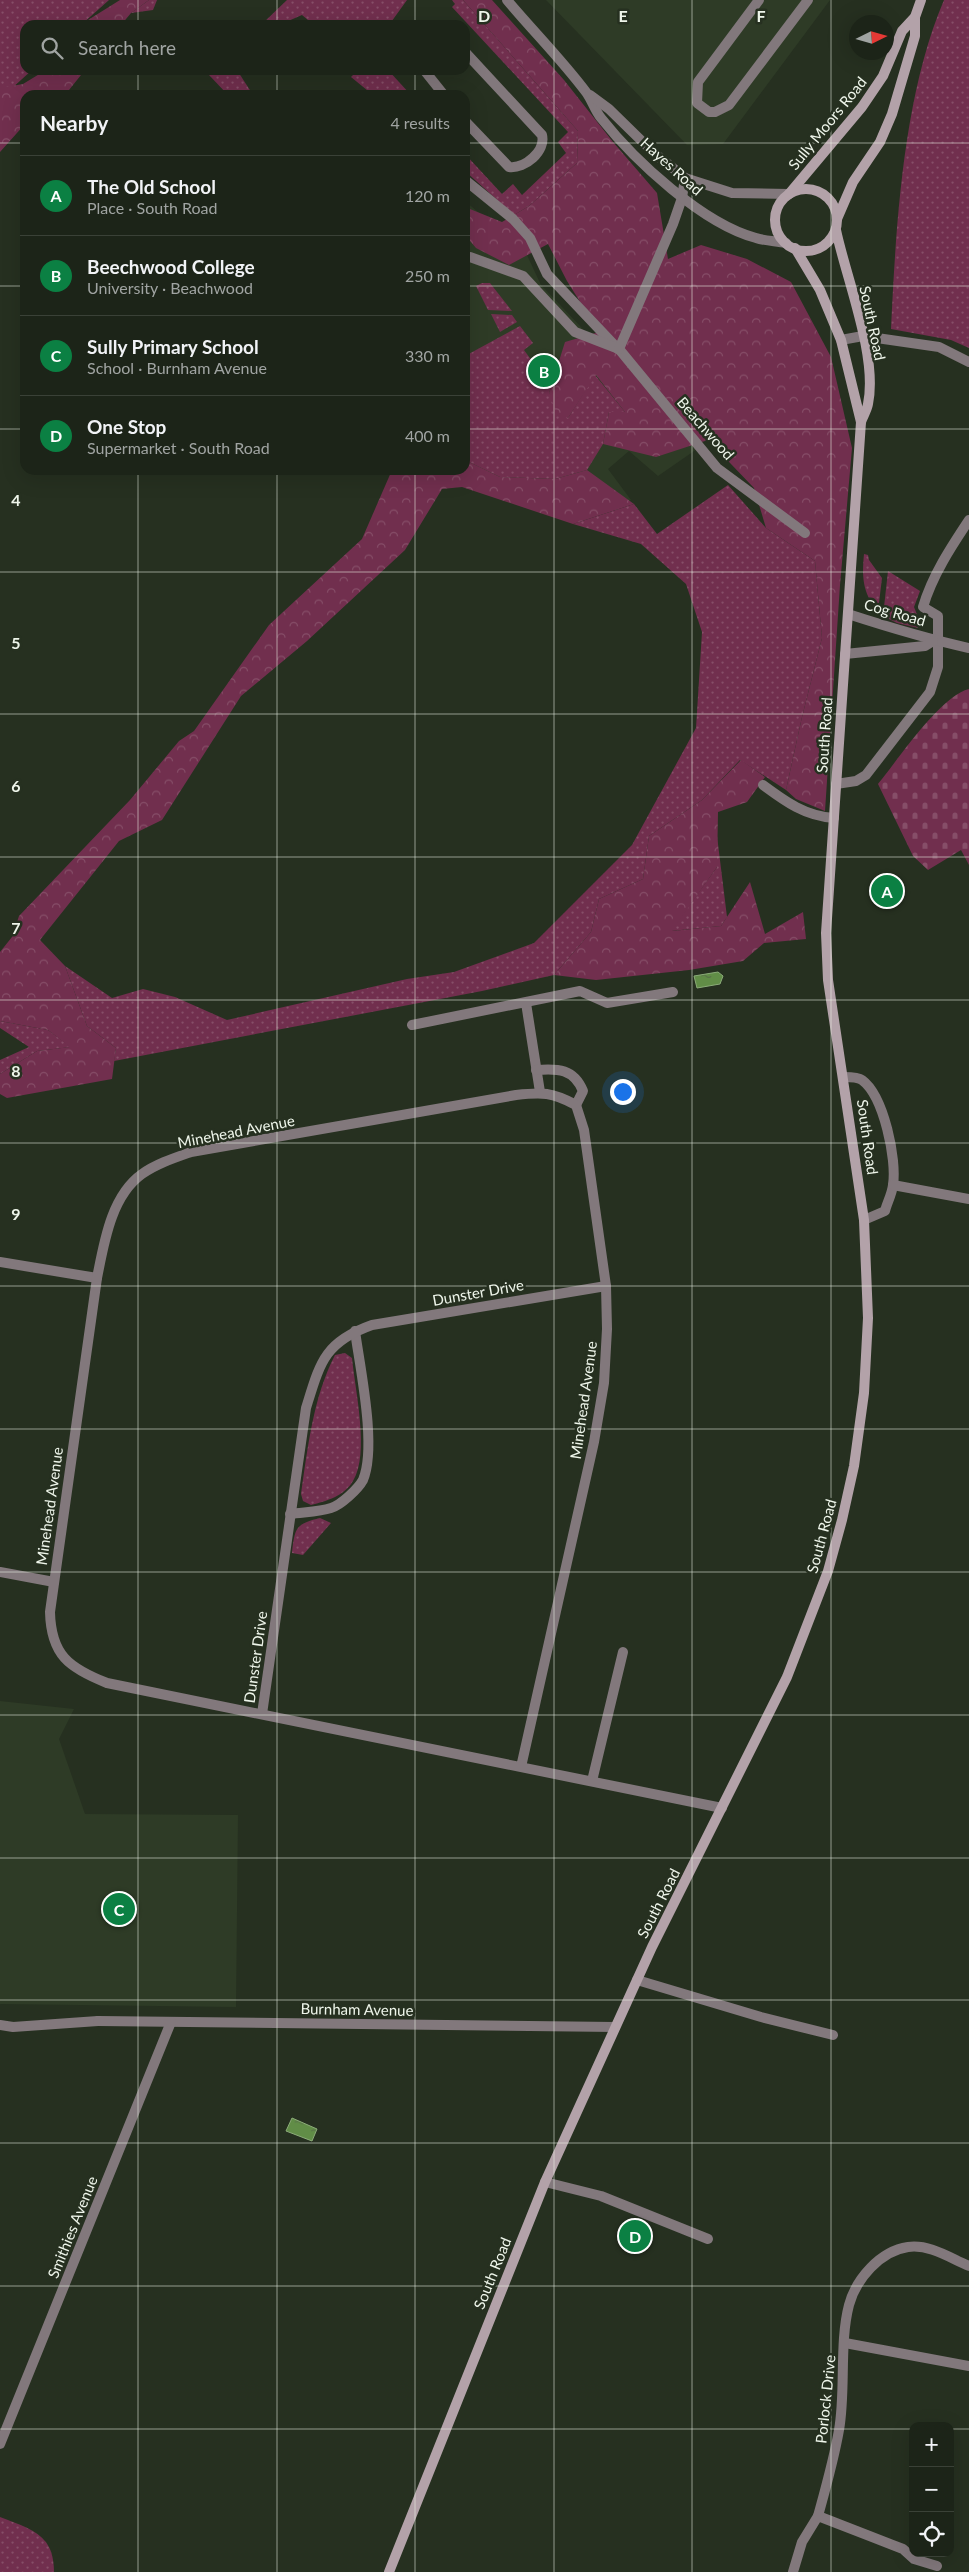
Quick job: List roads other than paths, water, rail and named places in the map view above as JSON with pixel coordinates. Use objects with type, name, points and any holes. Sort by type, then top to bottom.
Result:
[{"type":"main road","name":"Sully Moors Road","points":[[836,225],[853,182],[880,142],[892,114],[915,36],[915,17],[921,0]]},
{"type":"main road","name":"Sully Moors Road","points":[[788,194],[862,107],[883,76],[902,31],[915,17]]},
{"type":"main road","points":[[809,189],[821,192],[832,204],[836,225],[831,240],[816,249],[806,251],[790,245],[779,234],[775,222],[778,207],[788,194],[798,190],[809,189]]},
{"type":"main road","name":"South Road","points":[[389,2572],[545,2182],[637,1980],[787,1677],[804,1637],[828,1571],[854,1466],[864,1393],[868,1318],[864,1220],[828,980],[826,933],[861,422],[868,404],[868,362],[836,225]]},
{"type":"main road","name":"South Road","points":[[790,245],[820,290],[841,340],[861,422]]},
{"type":"street","name":"Hayes Road","points":[[507,0],[587,93],[600,117],[611,130],[682,198],[740,232],[756,238],[790,245]]},
{"type":"street","points":[[759,0],[698,82],[697,103],[709,112],[715,112],[729,105],[808,0]]},
{"type":"street","points":[[470,57],[542,135],[543,140],[541,149],[524,166],[509,167],[470,129]]},
{"type":"street","points":[[428,75],[440,90]]},
{"type":"street","name":"Hayes Road","points":[[587,93],[609,109],[653,152],[685,178],[732,193],[788,194]]},
{"type":"street","points":[[470,184],[530,238],[547,274],[619,349],[682,198],[685,178]]},
{"type":"street","name":"Beachwood","points":[[470,259],[523,276],[575,332],[619,349],[717,468],[805,533]]},
{"type":"street","points":[[841,340],[863,336],[939,347],[969,362]]},
{"type":"street","points":[[836,784],[856,781],[866,776],[930,692],[938,666],[938,616],[923,607],[927,594],[949,549],[969,520]]},
{"type":"street","name":"Cog Road","points":[[848,614],[892,628],[925,635],[937,641],[969,648]]},
{"type":"street","name":"Cog Road","points":[[845,654],[925,646],[937,641]]},
{"type":"street","points":[[763,785],[796,809],[816,817],[834,818]]},
{"type":"street","points":[[412,1025],[580,992],[606,1003],[673,992]]},
{"type":"street","points":[[526,1003],[540,1092]]},
{"type":"street","points":[[536,1070],[556,1068],[570,1073],[579,1081],[582,1091],[576,1105]]},
{"type":"street","points":[[844,1077],[861,1079],[872,1090],[880,1106],[891,1149],[893,1185],[884,1211],[864,1220]]},
{"type":"street","name":"Minehead Avenue","points":[[521,1766],[594,1442],[604,1374],[608,1329],[606,1286],[584,1130],[576,1105],[560,1096],[540,1092],[191,1152],[168,1160],[141,1175],[124,1195],[106,1237],[96,1278],[54,1582],[50,1629],[56,1645],[66,1662],[81,1673],[107,1683],[722,1808]]},
{"type":"street","points":[[893,1185],[969,1199]]},
{"type":"street","points":[[0,1262],[96,1278]]},
{"type":"street","name":"Dunster Drive","points":[[262,1714],[306,1408],[319,1367],[334,1344],[355,1331],[372,1325],[606,1286]]},
{"type":"street","points":[[290,1514],[332,1508],[346,1498],[362,1481],[367,1460],[367,1427],[355,1331]]},
{"type":"street","points":[[0,1572],[54,1582]]},
{"type":"street","points":[[592,1781],[623,1652]]},
{"type":"street","points":[[637,1980],[756,2016],[833,2035]]},
{"type":"street","name":"Burnham Avenue","points":[[0,2025],[13,2027],[98,2021],[615,2027]]},
{"type":"street","name":"Smithies Avenue","points":[[0,2444],[171,2022]]},
{"type":"street","points":[[545,2182],[601,2196],[708,2240]]},
{"type":"street","name":"Porlock Drive","points":[[793,2572],[802,2542],[818,2516],[839,2430],[849,2306],[858,2284],[873,2266],[891,2252],[909,2246],[931,2248],[969,2266]]},
{"type":"street","points":[[845,2343],[969,2366]]},
{"type":"street","points":[[818,2516],[903,2549],[914,2559],[937,2566]]},
{"type":"water","points":[[718,972],[723,976],[720,984],[697,988],[694,976]]},
{"type":"water","points":[[292,2118],[317,2129],[312,2141],[286,2131]]},
{"type":"place","name":"Beechwood College","points":[[544,371]]},
{"type":"place","name":"The Old School","points":[[887,891]]},
{"type":"place","name":"Sully Primary School","points":[[119,1909]]},
{"type":"place","name":"One Stop","points":[[635,2236]]}]
